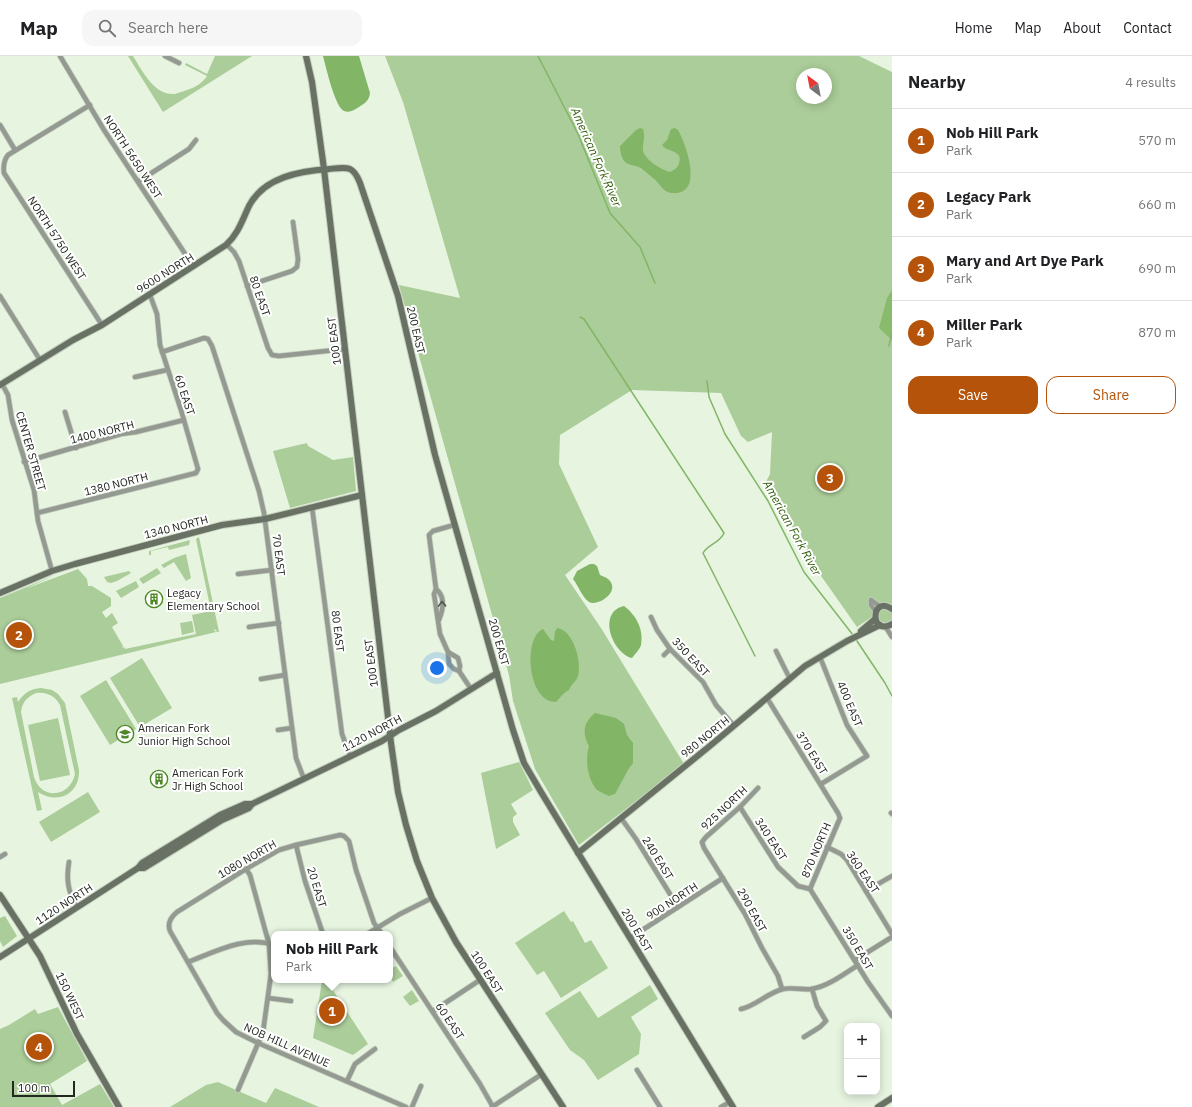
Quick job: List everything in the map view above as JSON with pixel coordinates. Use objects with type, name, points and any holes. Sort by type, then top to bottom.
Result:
[{"type":"street","name":"NORTH 5650 WEST","points":[[60,56],[104,130],[194,266]]},
{"type":"street","points":[[165,56],[179,63]]},
{"type":"street","name":"100 EAST","points":[[306,56],[312,82],[324,172],[390,736],[396,780],[406,825],[417,861],[432,898],[456,942],[563,1107]]},
{"type":"street","points":[[0,125],[16,150],[90,105]]},
{"type":"street","points":[[139,181],[189,149],[196,140]]},
{"type":"street","name":"NORTH 5750 WEST","points":[[16,150],[4,159],[4,172],[102,325]]},
{"type":"street","name":"200 EAST","points":[[324,172],[349,168],[353,170],[358,178],[398,296],[428,432],[513,730],[524,763],[731,1104]]},
{"type":"street","name":"9600 NORTH","points":[[1,385],[40,360],[102,325],[227,245],[236,235],[255,197],[279,179],[298,172],[324,172]]},
{"type":"street","points":[[247,286],[292,271],[297,267],[298,259],[293,222]]},
{"type":"street","name":"80 EAST","points":[[227,245],[234,252],[239,261],[268,348],[272,355],[279,356],[344,349]]},
{"type":"street","name":"60 EAST","points":[[150,294],[157,314],[158,338],[198,469]]},
{"type":"street","points":[[0,296],[40,360]]},
{"type":"street","name":"70 EAST","points":[[162,352],[199,340],[208,339],[212,346],[239,427],[260,496],[265,519],[297,762],[304,779]]},
{"type":"street","points":[[135,376],[167,370]]},
{"type":"street","name":"CENTER STREET","points":[[1,385],[8,395],[12,420],[34,490],[37,513],[52,571]]},
{"type":"street","points":[[65,412],[76,448]]},
{"type":"street","name":"1400 NORTH","points":[[24,462],[121,434],[143,431],[184,420]]},
{"type":"street","name":"1380 NORTH","points":[[37,513],[196,473],[198,469]]},
{"type":"street","name":"1340 NORTH","points":[[0,594],[52,571],[82,562],[222,526],[265,519],[362,495]]},
{"type":"street","name":"80 EAST","points":[[312,507],[342,734],[350,756]]},
{"type":"street","points":[[454,525],[430,533],[429,541],[436,589],[434,594],[440,634],[448,652],[449,664],[454,669],[459,671],[471,688]]},
{"type":"street","points":[[238,574],[272,570]]},
{"type":"street","points":[[436,589],[441,594],[443,603],[442,614],[439,620]]},
{"type":"street","points":[[876,612],[871,604],[871,600],[881,607],[884,606],[892,608]]},
{"type":"street","points":[[881,607],[876,612],[875,619],[892,637]]},
{"type":"street","name":"350 EAST","points":[[651,617],[657,630],[670,649],[703,682],[716,705],[734,726]]},
{"type":"street","name":"980 NORTH","points":[[578,853],[790,679],[820,657],[860,633],[875,619]]},
{"type":"street","points":[[249,627],[279,623]]},
{"type":"street","name":"980 NORTH","points":[[860,633],[892,624]]},
{"type":"street","points":[[664,655],[670,649]]},
{"type":"street","points":[[776,651],[790,679]]},
{"type":"street","points":[[448,652],[458,658],[460,666],[459,671]]},
{"type":"street","name":"400 EAST","points":[[820,657],[847,726],[867,756],[821,784]]},
{"type":"street","name":"1120 NORTH","points":[[0,957],[138,868],[142,863],[220,815],[245,804],[252,804],[390,736],[436,711],[497,673]]},
{"type":"street","points":[[260,679],[285,675]]},
{"type":"street","name":"370 EAST","points":[[767,698],[821,784],[840,818]]},
{"type":"street","points":[[278,730],[292,728]]},
{"type":"street","name":"925 NORTH","points":[[702,842],[706,836],[740,807],[758,788]]},
{"type":"street","name":"340 EAST","points":[[740,807],[776,864],[798,886],[810,888]]},
{"type":"street","name":"240 EAST","points":[[621,818],[636,839],[678,907]]},
{"type":"street","name":"870 NORTH","points":[[810,888],[840,818]]},
{"type":"street","name":"1080 NORTH","points":[[169,922],[173,915],[177,912],[279,850],[337,835],[344,836],[349,841],[356,870],[377,928]]},
{"type":"street","name":"290 EAST","points":[[702,842],[704,848],[743,910],[762,948],[776,971],[782,989]]},
{"type":"street","name":"20 EAST","points":[[296,845],[322,931]]},
{"type":"street","name":"360 EAST","points":[[827,847],[844,856],[892,934]]},
{"type":"street","points":[[69,862],[67,874],[68,887],[77,907]]},
{"type":"street","points":[[246,869],[250,875],[271,941]]},
{"type":"street","points":[[866,891],[892,876]]},
{"type":"street","name":"900 NORTH","points":[[630,938],[723,878]]},
{"type":"street","name":"350 EAST","points":[[810,888],[872,989],[892,1016]]},
{"type":"street","name":"150 WEST","points":[[0,895],[46,967],[76,1034],[119,1107]]},
{"type":"street","points":[[372,931],[400,914],[432,898]]},
{"type":"street","name":"NOB HILL AVENUE","points":[[169,922],[170,931],[213,1007],[223,1020],[236,1032],[406,1107]]},
{"type":"street","points":[[854,960],[892,937]]},
{"type":"street","points":[[188,962],[241,943],[264,942],[271,944]]},
{"type":"street","name":"60 EAST","points":[[393,951],[480,1084],[492,1107]]},
{"type":"street","points":[[741,1009],[747,1008],[773,992],[782,989],[812,989],[827,984],[858,966]]},
{"type":"street","points":[[238,1090],[264,1028],[271,968]]},
{"type":"street","points":[[433,1011],[480,980]]},
{"type":"street","points":[[804,1037],[824,1024],[826,1020],[817,1006],[812,989]]},
{"type":"street","points":[[268,998],[291,1001]]},
{"type":"street","points":[[347,1081],[355,1064],[375,1049]]},
{"type":"street","points":[[638,1070],[660,1107]]},
{"type":"street","points":[[492,1107],[542,1074]]},
{"type":"street","points":[[412,1107],[421,1086]]},
{"type":"street","points":[[878,1107],[892,1098]]},
{"type":"street","points":[[721,1107],[731,1104]]},
{"type":"shaded area","points":[[128,56],[133,56],[145,75],[155,87],[168,94],[175,94],[195,87],[207,76],[185,65],[186,63],[207,74],[215,56],[252,56],[163,112]]},
{"type":"shaded area","points":[[323,56],[359,56],[370,93],[368,100],[365,103],[346,112],[341,108],[331,86]]},
{"type":"shaded area","points":[[385,56],[859,56],[892,72],[892,628],[873,616],[857,627],[819,573],[766,482],[770,474],[772,432],[748,442],[741,436],[721,393],[632,390],[560,435],[559,464],[598,547],[565,575],[601,628],[684,764],[579,845],[535,769],[513,701],[509,675],[399,285],[460,298],[403,102]]},
{"type":"shaded area","points":[[640,128],[643,129],[644,133],[644,154],[654,164],[670,172],[678,166],[680,159],[677,153],[662,145],[667,140],[671,129],[675,128],[678,130],[688,157],[691,178],[688,186],[682,192],[669,193],[641,168],[628,164],[622,158],[620,146]]},
{"type":"shaded area","points":[[892,290],[892,340],[879,328],[887,298]]},
{"type":"shaded area","points":[[307,443],[308,446],[333,460],[353,457],[356,491],[290,508],[273,451]]},
{"type":"shaded area","points":[[199,537],[219,632],[215,629],[214,630],[216,632],[0,684],[0,598],[58,574],[25,589],[78,569],[87,579],[88,586],[92,586],[111,598],[111,606],[102,612],[106,618],[112,613],[118,623],[112,627],[123,646],[122,648],[124,647],[125,649],[196,634],[192,615],[211,611],[196,539]]},
{"type":"shaded area","points":[[190,540],[189,545],[169,550],[168,547],[151,551],[151,555],[149,555],[149,551]]},
{"type":"shaded area","points":[[186,554],[191,578],[186,581],[174,562],[164,568],[161,565],[174,558]]},
{"type":"shaded area","points":[[590,564],[597,566],[600,575],[608,579],[612,584],[611,593],[607,597],[593,603],[589,602],[584,597],[573,579],[577,571]]},
{"type":"shaded area","points":[[157,568],[161,573],[143,584],[139,579]]},
{"type":"shaded area","points":[[129,571],[131,573],[111,583],[107,582],[104,577]]},
{"type":"shaded area","points":[[136,581],[139,587],[121,598],[116,591]]},
{"type":"shaded area","points":[[624,606],[638,623],[642,639],[639,650],[632,658],[625,655],[619,649],[610,632],[609,624],[611,616],[616,610]]},
{"type":"shaded area","points":[[192,621],[194,632],[182,635],[180,623]]},
{"type":"shaded area","points":[[557,628],[563,630],[572,641],[578,656],[579,670],[577,678],[569,690],[556,702],[546,699],[539,692],[534,681],[531,668],[531,656],[533,644],[537,634],[543,629],[551,640],[554,641]]},
{"type":"shaded area","points":[[142,658],[172,708],[140,727],[110,678]]},
{"type":"shaded area","points":[[106,680],[136,729],[110,745],[80,696]]},
{"type":"shaded area","points":[[41,688],[52,690],[58,694],[65,703],[79,770],[76,785],[72,791],[66,795],[53,797],[46,796],[38,792],[42,810],[37,811],[12,698],[17,697],[18,702],[30,690]],"holes":[[[36,693],[50,695],[56,699],[60,705],[75,774],[72,782],[62,792],[55,793],[43,790],[34,777],[21,712],[22,705],[30,696]]]},
{"type":"shaded area","points":[[595,713],[616,718],[624,724],[627,735],[633,743],[633,763],[615,794],[609,796],[597,790],[589,775],[587,757],[589,746],[585,737],[585,728],[588,721]]},
{"type":"shaded area","points":[[58,718],[70,775],[40,781],[28,725]]},
{"type":"shaded area","points":[[519,762],[533,790],[511,804],[517,814],[513,817],[513,822],[520,835],[496,849],[481,773]]},
{"type":"shaded area","points":[[88,792],[100,812],[51,842],[39,822]]},
{"type":"shaded area","points":[[564,911],[571,922],[573,921],[585,943],[591,940],[608,968],[561,998],[544,971],[537,975],[515,943]]},
{"type":"shaded area","points":[[5,916],[17,936],[3,947],[0,941],[0,918]]},
{"type":"shaded area","points":[[396,966],[403,976],[393,982],[393,968]]},
{"type":"shaded area","points":[[322,983],[327,983],[329,984],[368,1044],[353,1055],[313,1038]]},
{"type":"shaded area","points":[[650,985],[658,999],[631,1017],[641,1034],[639,1054],[598,1080],[584,1060],[570,1050],[545,1013],[580,991],[598,1018]]},
{"type":"shaded area","points":[[412,990],[419,1001],[410,1006],[403,997]]},
{"type":"shaded area","points":[[58,1007],[87,1061],[50,1084],[62,1105],[100,1084],[114,1107],[0,1107],[0,1029],[35,1009],[38,1014]]},
{"type":"shaded area","points":[[218,1082],[266,1103],[275,1088],[319,1107],[170,1107],[206,1085]]},
{"type":"waterway","name":"American Fork River","points":[[538,56],[578,134],[610,213],[640,247],[655,283]]},
{"type":"waterway","points":[[580,317],[584,319],[724,533],[720,539],[708,547],[703,553],[755,656]]},
{"type":"waterway","points":[[889,346],[892,333]]},
{"type":"waterway","name":"American Fork River","points":[[707,381],[709,397],[725,434],[768,501],[804,572],[853,635]]},
{"type":"waterway","name":"American Fork River","points":[[855,638],[892,696]]},
{"type":"place","name":"Mary and Art Dye Park","points":[[830,478]]},
{"type":"place","name":"Legacy Elementary School","points":[[154,599]]},
{"type":"place","name":"Legacy Park","points":[[19,635]]},
{"type":"place","name":"American Fork Junior High School","points":[[125,734]]},
{"type":"place","name":"American Fork Jr High School","points":[[159,779]]},
{"type":"place","name":"Nob Hill Park","points":[[332,1011]]},
{"type":"place","name":"Miller Park","points":[[39,1047]]}]
